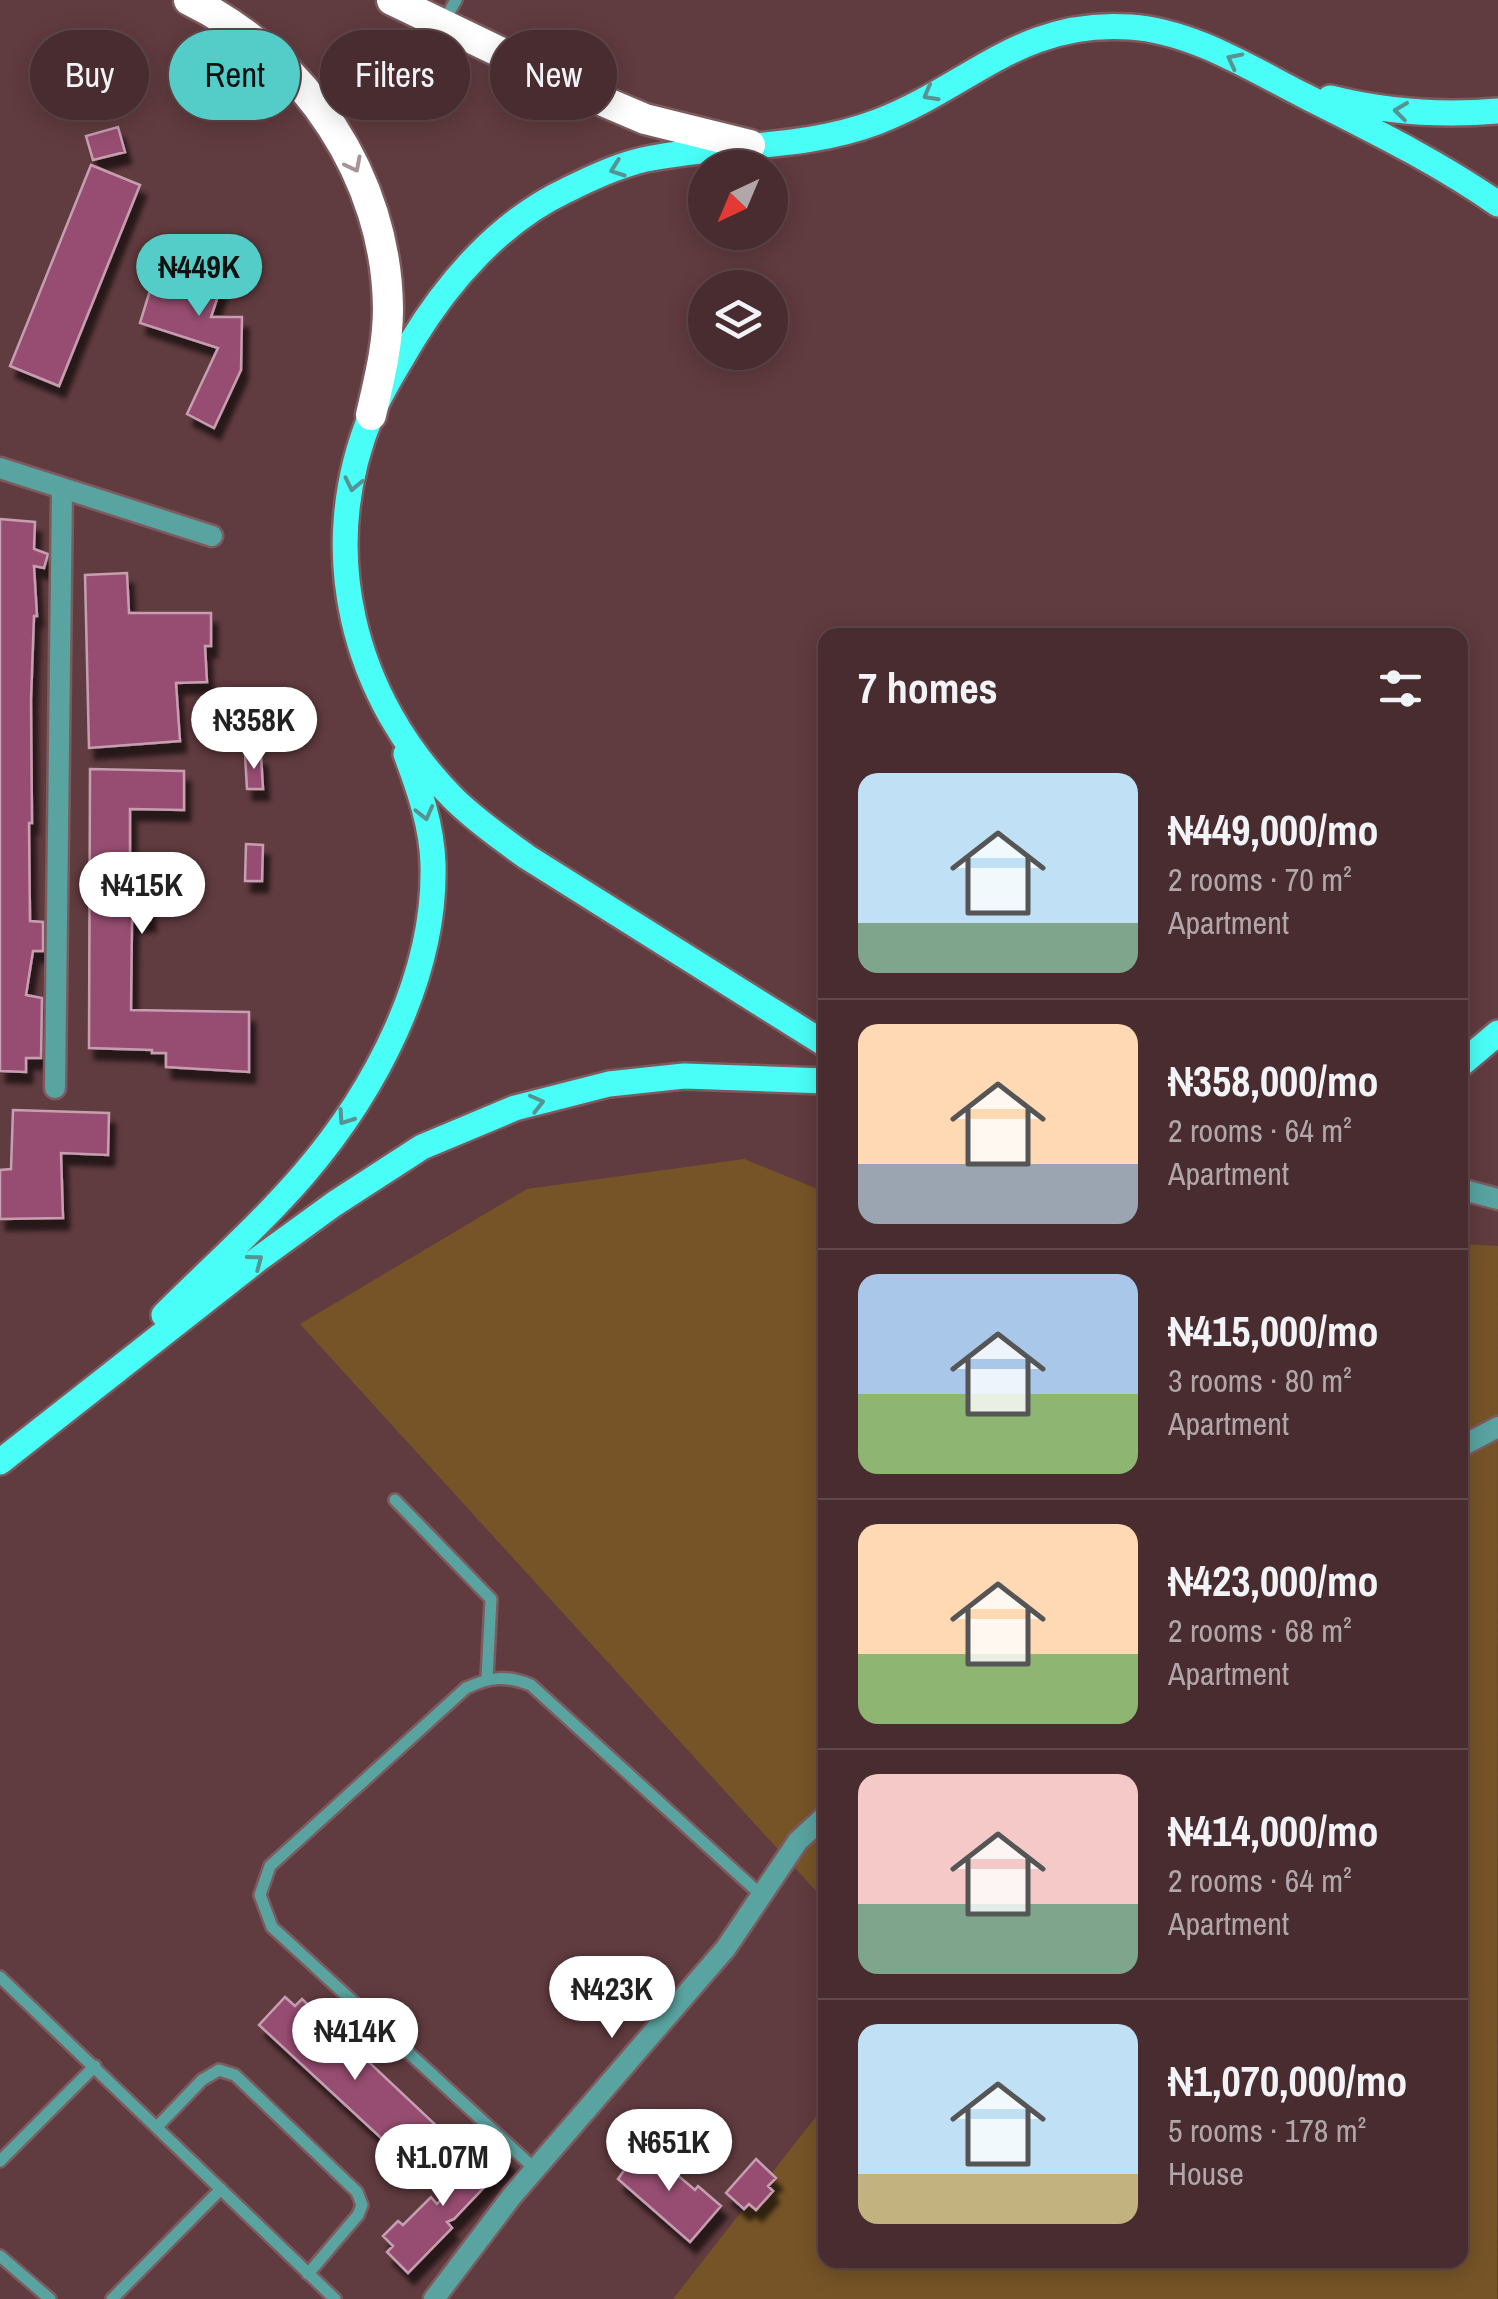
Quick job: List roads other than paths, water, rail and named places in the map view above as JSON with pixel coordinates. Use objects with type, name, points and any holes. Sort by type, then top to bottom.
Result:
[{"type":"highway","points":[[189,0],[256,43],[295,80],[331,122],[359,172],[375,215],[386,264],[385,354],[372,415]]},
{"type":"highway","points":[[392,0],[450,12],[591,96],[646,119],[750,145]]},
{"type":"main road","points":[[95,1384],[304,1174],[378,1067],[402,1014],[428,934],[433,862],[428,822],[393,721],[353,627],[344,576],[345,524],[372,415],[422,325],[492,241],[528,212],[562,192],[646,159],[836,135],[880,121],[1014,48],[1055,32],[1093,27],[1165,32],[1210,48],[1446,168],[1498,204]]},
{"type":"main road","points":[[1291,89],[1407,112],[1498,112]]},
{"type":"main road","points":[[393,721],[434,777],[487,828],[818,1040]]},
{"type":"main road","points":[[1468,1058],[1498,1033]]},
{"type":"main road","points":[[0,1462],[95,1384],[334,1204],[422,1147],[515,1108],[609,1084],[684,1076],[818,1081]]},
{"type":"street","points":[[0,468],[212,536]]},
{"type":"street","points":[[55,1088],[62,490]]},
{"type":"street","points":[[1468,1191],[1498,1199]]},
{"type":"street","points":[[1468,1443],[1498,1427]]},
{"type":"street","points":[[434,2299],[535,2169],[726,1948],[798,1842],[818,1823]]},
{"type":"lane","points":[[395,1500],[491,1599],[487,1678]]},
{"type":"lane","points":[[535,2169],[272,1927],[260,1895],[270,1866],[466,1688],[487,1678],[512,1677],[531,1684],[762,1896]]},
{"type":"lane","points":[[0,1978],[334,2299]]},
{"type":"lane","points":[[0,2161],[95,2066]]},
{"type":"lane","points":[[157,2127],[202,2080],[219,2070],[235,2076],[357,2192],[362,2205],[358,2215],[308,2274]]},
{"type":"lane","points":[[112,2299],[222,2189]]},
{"type":"lane","points":[[0,2256],[50,2299]]}]
